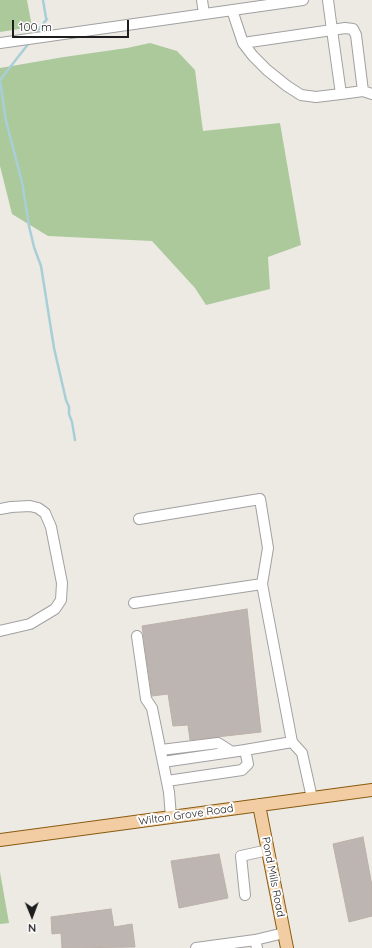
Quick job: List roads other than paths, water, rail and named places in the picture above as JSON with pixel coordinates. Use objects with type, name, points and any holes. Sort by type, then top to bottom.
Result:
[{"type":"main road","name":"Wilton Grove Road","points":[[0,840],[372,790]]},
{"type":"main road","name":"Pond Mills Road","points":[[259,805],[287,948]]},
{"type":"street","points":[[202,0],[204,14]]},
{"type":"street","points":[[0,43],[303,0]]},
{"type":"street","points":[[328,0],[341,94]]},
{"type":"street","points":[[232,10],[243,43],[252,56],[287,86],[301,95],[316,97],[367,92],[356,35],[352,29],[345,28],[243,43]]},
{"type":"street","points":[[139,519],[260,499],[268,548],[262,584],[292,742],[302,753],[312,798]]},
{"type":"street","points":[[0,509],[30,506],[38,508],[45,513],[51,527],[62,583],[61,600],[55,610],[30,624],[0,631]]},
{"type":"street","points":[[134,603],[262,584]]},
{"type":"street","points":[[137,636],[146,699],[152,708],[161,750],[169,792],[171,817]]},
{"type":"street","points":[[163,762],[292,742]]},
{"type":"street","points":[[161,750],[218,743],[232,752]]},
{"type":"street","points":[[167,781],[242,770],[248,764],[245,750]]},
{"type":"street","points":[[245,894],[240,856],[268,850]]},
{"type":"street","points":[[196,948],[256,944],[284,933]]},
{"type":"waterway","points":[[43,0],[46,18]]},
{"type":"waterway","points":[[34,35],[47,19]]},
{"type":"waterway","points":[[29,43],[0,80],[6,121],[22,182],[34,247],[41,266],[54,348],[69,407],[69,414],[75,440]]}]
